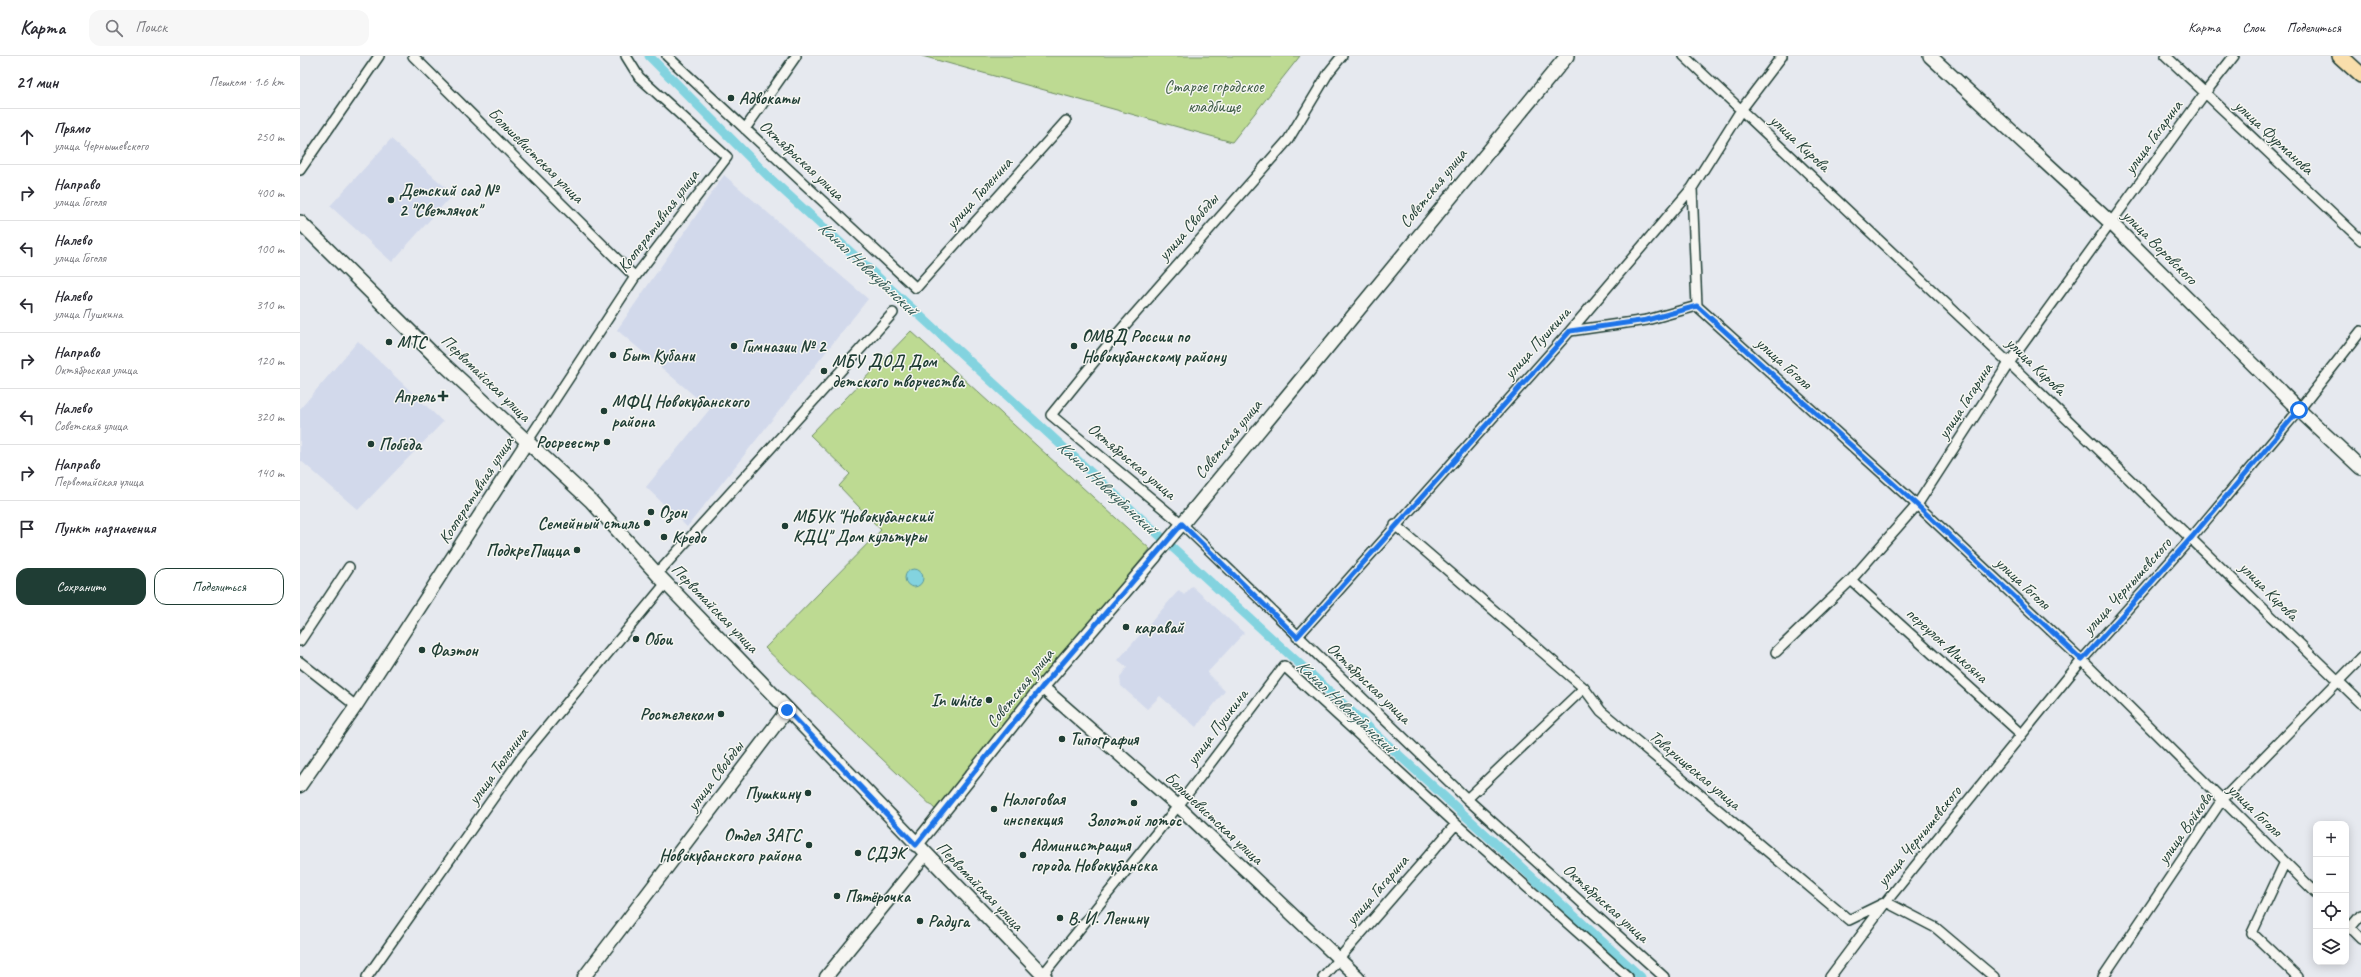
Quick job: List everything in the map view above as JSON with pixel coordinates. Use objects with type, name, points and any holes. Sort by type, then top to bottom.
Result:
[{"type":"main road","name":"Советская улица","points":[[1182,524],[1514,117],[1566,56]]},
{"type":"main road","name":"улица Воровского","points":[[1930,56],[2110,223],[2299,410],[2361,468]]},
{"type":"main road","points":[[2340,56],[2361,75]]},
{"type":"main road","name":"Первомайская улица","points":[[300,222],[435,356],[592,501],[661,578],[920,850],[1043,976]]},
{"type":"main road","name":"Советская улица","points":[[920,850],[1042,687],[1155,556]]},
{"type":"street","points":[[300,170],[379,56]]},
{"type":"street","name":"Большевистская улица","points":[[413,56],[635,277]]},
{"type":"street","name":"Кооперативная улица","points":[[300,786],[356,706],[635,277],[727,157],[639,77],[626,56]]},
{"type":"street","name":"Октябрьская улица","points":[[667,56],[916,288]]},
{"type":"street","points":[[745,129],[796,56]]},
{"type":"street","name":"улица Свободы","points":[[1051,415],[1111,341],[1288,140],[1329,72],[1342,56]]},
{"type":"street","name":"улица Кирова","points":[[1684,56],[2010,363],[2192,537],[2361,703]]},
{"type":"street","name":"улица Пушкина","points":[[1297,637],[1395,525],[1570,331],[1692,188],[1741,110],[1782,56]]},
{"type":"street","name":"улица Фурманова","points":[[2166,56],[2361,240]]},
{"type":"street","name":"улица Гагарина","points":[[1776,652],[1851,580],[1917,505],[2010,363],[2110,223],[2205,93],[2234,56]]},
{"type":"street","name":"улица Тюленина","points":[[916,288],[1066,121]]},
{"type":"street","points":[[1570,331],[1647,320],[1697,306],[1692,188]]},
{"type":"street","name":"улица Гоголя","points":[[1697,306],[1917,505],[2082,660],[2313,890]]},
{"type":"street","name":"улица Тюленина","points":[[367,977],[522,757],[661,578],[893,313]]},
{"type":"street","name":"улица Чернышевского","points":[[1830,977],[1886,902],[2021,734],[2082,660],[2192,537],[2299,410],[2361,332]]},
{"type":"street","name":"Октябрьская улица","points":[[1051,415],[1182,524],[1297,637],[1467,799],[1664,977]]},
{"type":"street","name":"Советская улица","points":[[1155,556],[1182,524]]},
{"type":"street","name":"Товарищеская улица","points":[[1395,525],[1584,688],[1601,711],[1849,920],[1886,902]]},
{"type":"street","points":[[300,641],[349,567]]},
{"type":"street","name":"переулок Микояна","points":[[1851,580],[2021,734]]},
{"type":"street","name":"улица Войкова","points":[[2102,977],[2222,800],[2361,658]]},
{"type":"street","points":[[300,662],[356,706]]},
{"type":"street","name":"улица Пушкина","points":[[1043,976],[1178,806],[1284,666],[1456,824]]},
{"type":"street","name":"Большевистская улица","points":[[1042,687],[1178,806],[1358,977]]},
{"type":"street","points":[[1467,799],[1584,688]]},
{"type":"street","name":"улица Свободы","points":[[584,977],[787,710]]},
{"type":"street","points":[[1456,824],[1628,977]]},
{"type":"street","name":"улица Гагарина","points":[[1323,977],[1456,824]]},
{"type":"street","name":"Советская улица","points":[[826,977],[920,850]]},
{"type":"street","points":[[2285,862],[2252,933],[2298,977]]},
{"type":"street","points":[[1886,902],[1936,928],[1994,977]]},
{"type":"street","points":[[2349,925],[2361,915]]},
{"type":"street","points":[[2349,927],[2361,939]]},
{"type":"shaded area","name":"Детский сад № 2 \"Светлячок\"","points":[[391,139],[453,194],[392,262],[330,206]]},
{"type":"shaded area","name":"Гимназии № 2","points":[[724,175],[868,299],[687,527],[646,487],[710,409],[617,330]]},
{"type":"shaded area","points":[[358,341],[443,422],[358,510],[300,460],[300,409]]},
{"type":"shaded area","points":[[1192,586],[1244,633],[1207,673],[1225,691],[1196,727],[1160,696],[1147,709],[1121,686],[1120,677],[1127,667],[1118,660],[1179,590],[1184,595]]},
{"type":"green space","name":"Старое городское кладбище","points":[[922,56],[1300,56],[1232,142]]},
{"type":"green space","points":[[911,331],[1150,549],[937,811],[765,648],[881,530],[839,486],[850,474],[810,435]]},
{"type":"water","points":[[914,569],[920,572],[923,578],[920,584],[914,587],[908,584],[905,578],[908,572]]},
{"type":"waterway","name":"Канал Новокубанский","points":[[649,56],[771,179],[1641,977]]},
{"type":"place","name":"Адвокаты","points":[[731,98]]},
{"type":"place","name":"Детский сад № 2 \"Светлячок\"","points":[[391,200]]},
{"type":"place","name":"МТС","points":[[389,342]]},
{"type":"place","name":"Гимназии № 2","points":[[734,346]]},
{"type":"place","name":"ОМВД России по Новокубанскому району","points":[[1074,346]]},
{"type":"place","name":"Быт Кубани","points":[[613,355]]},
{"type":"place","name":"МБУ ДОД Дом детского творчества","points":[[824,371]]},
{"type":"place","name":"Апрель","points":[[443,396]]},
{"type":"place","name":"МФЦ Новокубанского района","points":[[604,411]]},
{"type":"place","name":"Росреестр","points":[[607,442]]},
{"type":"place","name":"Победа","points":[[371,444]]},
{"type":"place","name":"Озон","points":[[651,512]]},
{"type":"place","name":"Семейный стиль","points":[[647,523]]},
{"type":"place","name":"МБУК \"Новокубанский КДЦ\" Дом культуры","points":[[785,526]]},
{"type":"place","name":"Кредо","points":[[664,537]]},
{"type":"place","name":"ПодкреПицца","points":[[577,550]]},
{"type":"place","name":"каравай","points":[[1126,627]]},
{"type":"place","name":"Обои","points":[[636,639]]},
{"type":"place","name":"Фаэтон","points":[[422,650]]},
{"type":"place","name":"In white","points":[[989,700]]},
{"type":"place","name":"Ростелеком","points":[[721,714]]},
{"type":"place","name":"Типография","points":[[1062,739]]},
{"type":"place","name":"Пушкину","points":[[808,793]]},
{"type":"place","name":"Золотой лотос","points":[[1134,803]]},
{"type":"place","name":"Налоговая инспекция","points":[[994,809]]},
{"type":"place","name":"Отдел ЗАГС Новокубанского района","points":[[809,845]]},
{"type":"place","name":"СДЭК","points":[[858,853]]},
{"type":"place","name":"Администрация города Новокубанска","points":[[1023,855]]},
{"type":"place","name":"Пятёрочка","points":[[837,896]]},
{"type":"place","name":"В. И. Ленину","points":[[1060,918]]},
{"type":"place","name":"Радуга","points":[[920,921]]},
{"type":"route","points":[[787,710],[916,845],[1042,687],[1182,524],[1297,637],[1395,525],[1570,331],[1647,320],[1697,306],[1917,505],[2082,660],[2192,537],[2299,410]]}]
